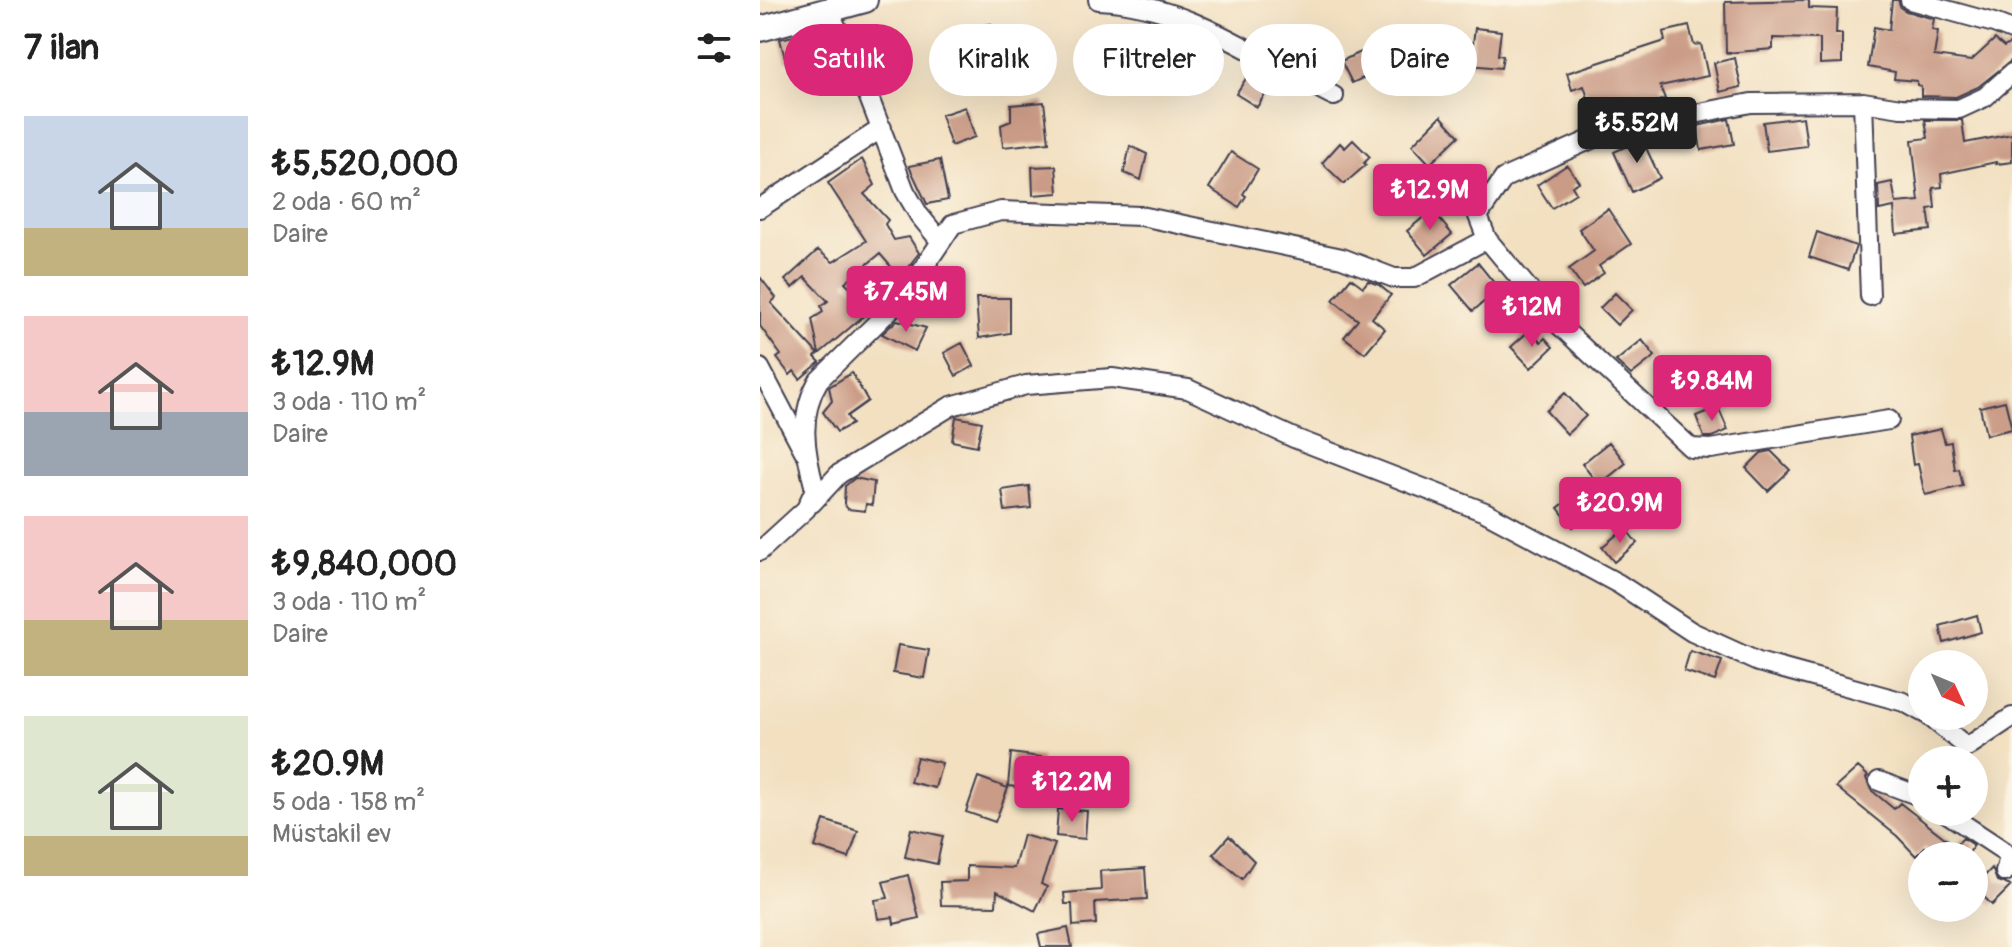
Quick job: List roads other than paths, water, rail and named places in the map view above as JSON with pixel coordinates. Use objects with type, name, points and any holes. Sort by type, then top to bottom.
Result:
[{"type":"street","points":[[760,29],[865,0]]},
{"type":"street","points":[[1098,0],[1153,7],[1191,20],[1240,46]]},
{"type":"street","points":[[1910,0],[2012,30]]},
{"type":"street","points":[[829,11],[882,128],[905,191],[919,215],[941,242]]},
{"type":"street","points":[[1889,420],[1711,449],[1691,448],[1557,323],[1487,239],[1478,216],[1504,178],[1612,130],[1751,103],[1863,102],[1901,108],[1959,109],[1985,97],[2012,73]]},
{"type":"street","points":[[1863,102],[1870,296]]},
{"type":"street","points":[[760,208],[882,128]]},
{"type":"street","points":[[805,454],[806,417],[811,393],[819,380],[905,295],[953,224],[1001,211],[1141,216],[1342,258],[1394,278],[1414,278],[1487,239]]},
{"type":"street","points":[[760,368],[805,454],[815,489],[806,509]]},
{"type":"street","points":[[760,551],[839,474],[951,406],[1026,385],[1112,378],[1188,389],[1294,438],[1485,512],[1619,584],[1692,632],[1758,662],[1908,704]]},
{"type":"street","points":[[1971,746],[2012,717]]},
{"type":"street","points":[[1940,730],[1953,746]]},
{"type":"street","points":[[1879,781],[1908,789]]},
{"type":"street","points":[[1966,826],[2004,851],[2009,857],[2005,872]]}]
